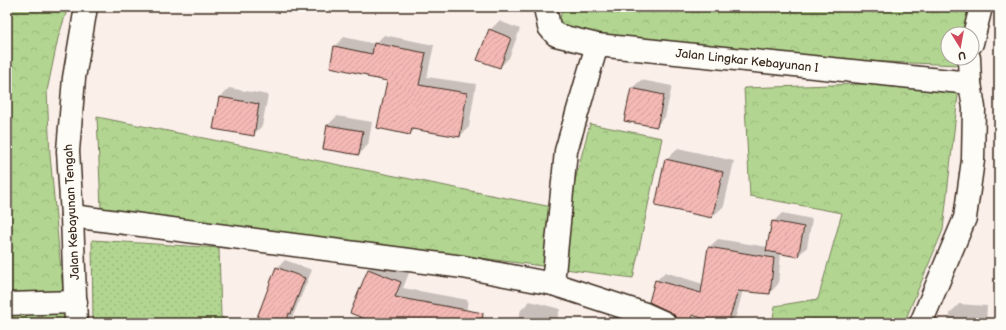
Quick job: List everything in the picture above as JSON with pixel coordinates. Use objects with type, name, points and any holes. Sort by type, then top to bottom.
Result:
[{"type":"street","name":"Jalan Kebayunan Tengah","points":[[76,313],[68,151],[74,78],[86,7]]},
{"type":"street","name":"Jalan Lingkar Kebayunan I","points":[[545,7],[549,27],[556,35],[598,45],[970,83]]},
{"type":"street","points":[[976,26],[981,7]]},
{"type":"street","points":[[553,284],[566,151],[598,45]]},
{"type":"street","points":[[920,323],[965,218],[973,160],[974,108],[970,83],[969,66]]},
{"type":"street","points":[[72,216],[463,267],[553,284],[645,314],[665,323]]},
{"type":"street","points":[[7,304],[76,313]]},
{"type":"green space","points":[[7,7],[68,7],[58,38],[47,91],[50,155],[66,323],[7,323]]},
{"type":"green space","points":[[562,7],[973,7],[968,26],[940,26],[940,64],[697,54],[559,28]]},
{"type":"green space","points":[[861,84],[959,86],[943,230],[904,323],[772,323],[775,306],[818,299],[842,213],[750,196],[744,88]]},
{"type":"green space","points":[[97,117],[567,210],[590,124],[662,138],[633,278],[101,208]]},
{"type":"green space","points":[[92,240],[219,248],[221,317],[234,323],[93,323]]},
{"type":"building","points":[[489,29],[511,38],[500,68],[477,60]]},
{"type":"building","points":[[374,43],[426,53],[419,85],[467,93],[460,137],[412,129],[410,135],[377,128],[387,81],[330,67],[334,46],[372,54]]},
{"type":"building","points":[[631,88],[664,95],[657,127],[624,121]]},
{"type":"building","points":[[219,97],[259,104],[254,136],[213,129]]},
{"type":"building","points":[[327,125],[363,131],[359,155],[323,149]]},
{"type":"building","points":[[665,159],[723,172],[712,218],[655,206]]},
{"type":"building","points":[[772,221],[804,227],[798,257],[766,251]]},
{"type":"building","points":[[708,247],[774,258],[770,294],[738,291],[728,323],[718,323],[692,315],[691,323],[677,323],[675,316],[670,312],[649,302],[655,280],[701,293]]},
{"type":"building","points":[[276,267],[305,278],[286,323],[255,323]]},
{"type":"building","points":[[368,269],[401,282],[395,297],[483,313],[482,323],[375,323],[350,313]]}]
